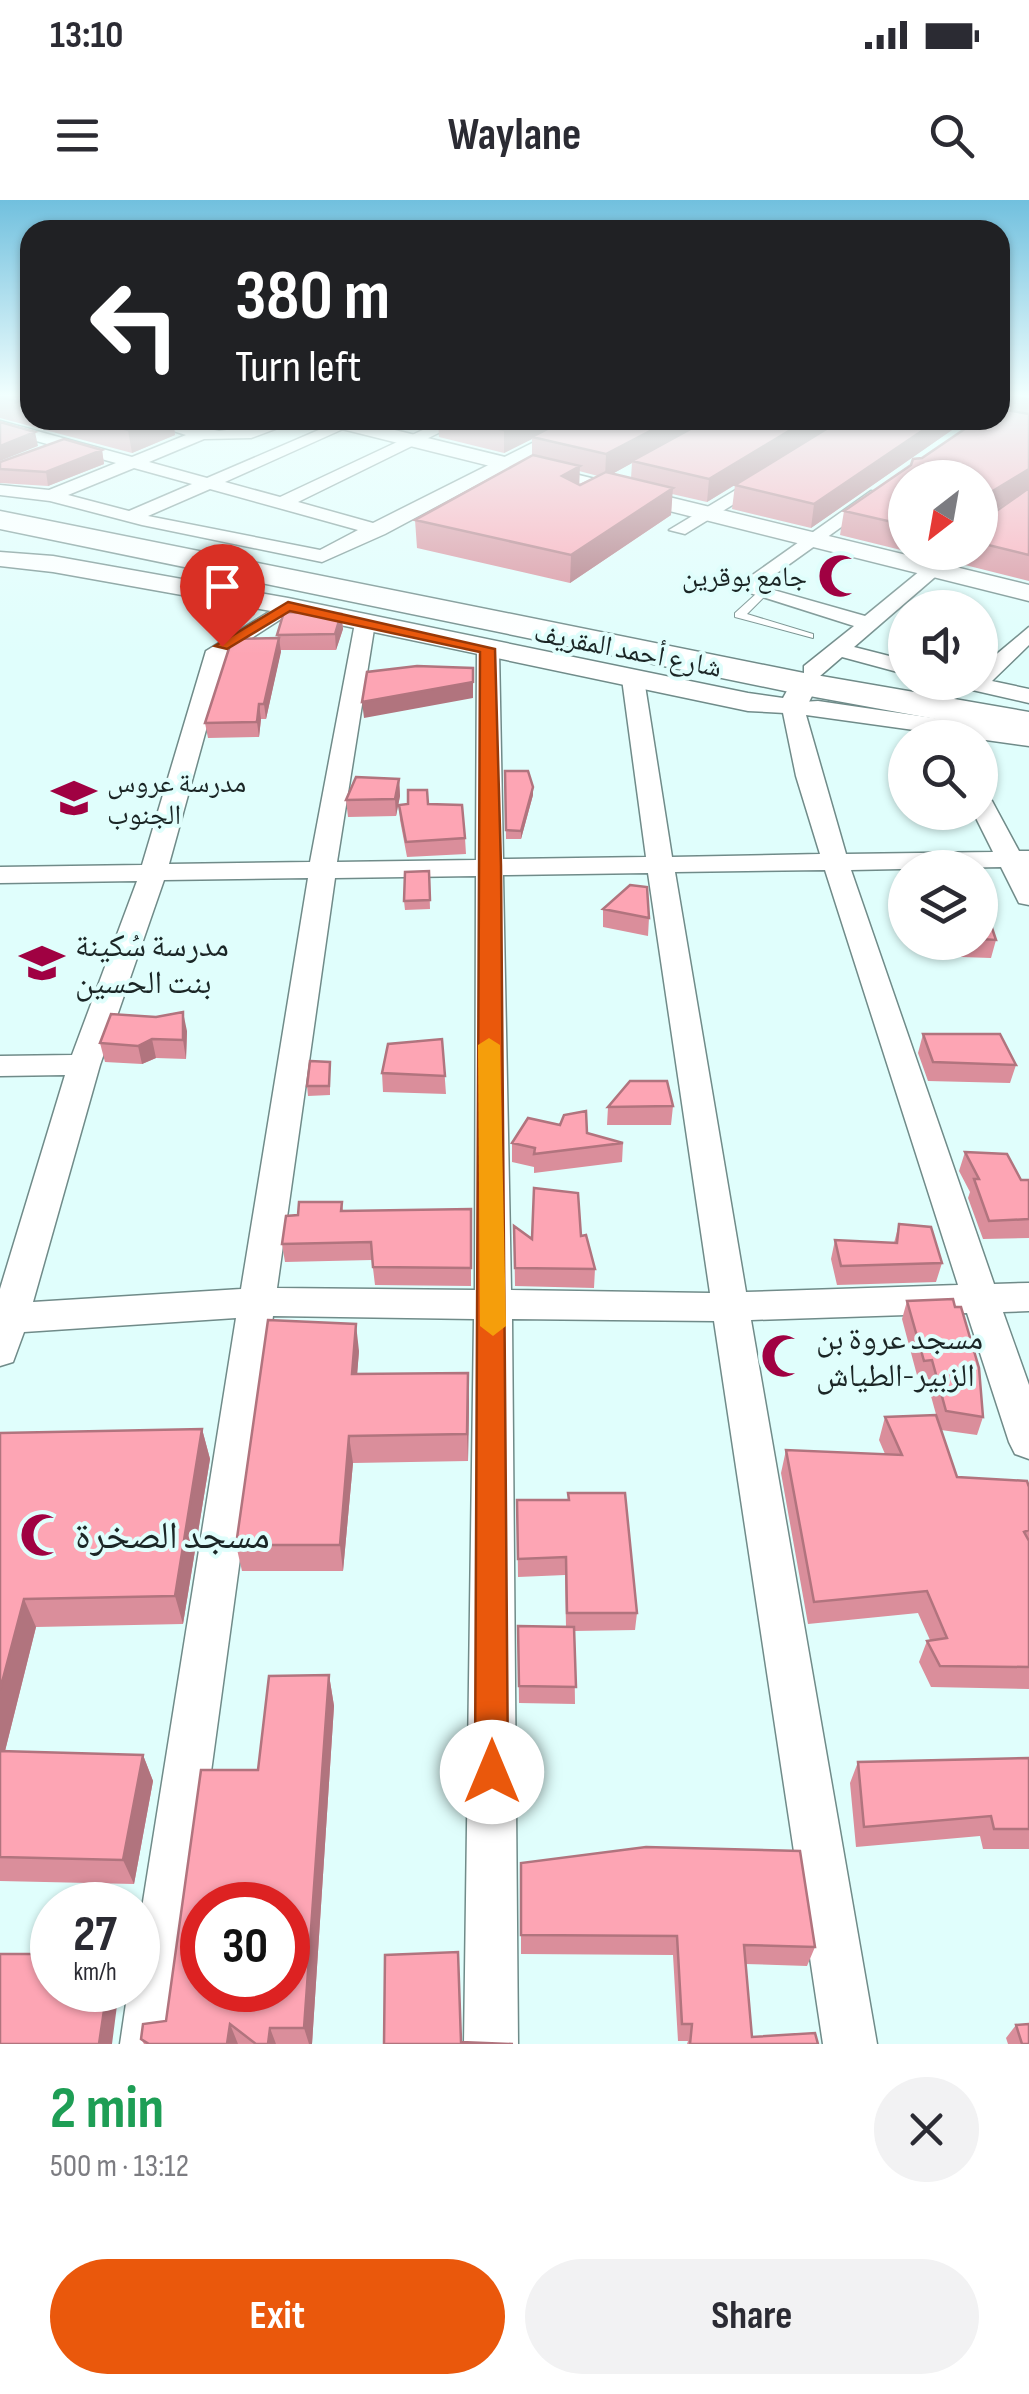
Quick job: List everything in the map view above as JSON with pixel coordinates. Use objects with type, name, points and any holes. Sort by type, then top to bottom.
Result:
[{"type":"highway","points":[[0,501],[199,557]]},
{"type":"highway","points":[[0,510],[56,518]]},
{"type":"highway","points":[[0,520],[56,518]]},
{"type":"highway","name":"شارع أحمد المقريف","points":[[56,518],[199,557],[1029,724]]},
{"type":"highway","points":[[0,530],[199,557]]},
{"type":"highway","name":"شارع أحمد المقريف","points":[[811,678],[1029,712]]},
{"type":"street","points":[[56,518],[108,481]]},
{"type":"street","points":[[204,481],[378,530]]},
{"type":"street","points":[[282,503],[327,481]]},
{"type":"street","points":[[0,490],[56,518],[130,517],[310,555],[334,552],[473,481]]},
{"type":"street","points":[[576,481],[888,558]]},
{"type":"street","points":[[574,504],[618,481]]},
{"type":"street","points":[[678,530],[759,481]]},
{"type":"street","points":[[130,517],[208,482]]},
{"type":"street","points":[[867,623],[744,588],[888,487]]},
{"type":"street","points":[[0,560],[70,567],[288,606],[633,679],[811,678],[888,669]]},
{"type":"street","points":[[1029,593],[934,570],[867,623],[811,678],[808,776],[977,1298],[1029,1442]]},
{"type":"street","points":[[288,606],[217,652],[153,873],[84,1065],[3,1329],[259,1302],[727,1307],[1029,1298]]},
{"type":"street","points":[[147,2044],[324,867],[365,623]]},
{"type":"street","points":[[998,661],[1029,633]]},
{"type":"street","points":[[488,649],[493,1305],[490,2044]]},
{"type":"street","points":[[811,678],[918,720]]},
{"type":"street","points":[[633,679],[727,1307],[762,1481],[850,2044]]},
{"type":"street","points":[[998,688],[1029,696]]},
{"type":"street","points":[[998,736],[1029,739]]},
{"type":"street","points":[[998,828],[1020,860],[1029,897]]},
{"type":"street","points":[[0,875],[324,867],[839,865],[1020,860]]},
{"type":"street","points":[[0,1066],[84,1065]]},
{"type":"lane","points":[[762,595],[739,615],[809,636]]},
{"type":"building","points":[[486,481],[572,481],[580,485],[588,481],[644,481],[673,488],[571,555],[415,520]]},
{"type":"building","points":[[741,481],[848,481],[814,504],[735,485]]},
{"type":"building","points":[[888,481],[888,521],[844,511]]},
{"type":"building","points":[[1029,488],[1029,555],[998,547],[998,510]]},
{"type":"building","points":[[284,612],[341,614],[335,634],[277,635]]},
{"type":"building","points":[[279,638],[257,722],[205,723],[232,639]]},
{"type":"building","points":[[417,666],[473,668],[473,682],[362,702],[367,672]]},
{"type":"building","points":[[505,771],[528,771],[533,787],[521,831],[506,830]]},
{"type":"building","points":[[356,777],[399,779],[395,799],[346,800]]},
{"type":"building","points":[[408,790],[427,790],[428,804],[462,805],[465,838],[406,842],[399,805],[408,804]]},
{"type":"building","points":[[429,871],[430,900],[404,901],[405,872]]},
{"type":"building","points":[[630,885],[647,887],[649,918],[603,909]]},
{"type":"building","points":[[183,1012],[183,1040],[152,1039],[138,1046],[100,1043],[111,1014],[156,1017]]},
{"type":"building","points":[[923,1034],[1000,1034],[1016,1065],[933,1062]]},
{"type":"building","points":[[442,1039],[445,1076],[382,1073],[388,1044]]},
{"type":"building","points":[[310,1061],[330,1062],[329,1086],[307,1086]]},
{"type":"building","points":[[630,1081],[667,1081],[673,1106],[608,1107]]},
{"type":"building","points":[[586,1111],[587,1133],[623,1143],[534,1154],[535,1148],[512,1143],[528,1118],[560,1125],[564,1115]]},
{"type":"building","points":[[965,1152],[1007,1154],[1021,1180],[1029,1180],[1029,1219],[989,1221],[974,1179],[979,1179]]},
{"type":"building","points":[[534,1188],[578,1193],[581,1236],[586,1235],[595,1269],[515,1268],[514,1226],[532,1239]]},
{"type":"building","points":[[299,1202],[342,1202],[341,1211],[471,1209],[471,1268],[373,1267],[371,1242],[282,1244],[286,1216],[298,1215]]},
{"type":"building","points":[[899,1224],[931,1227],[942,1263],[841,1266],[835,1240],[897,1243]]},
{"type":"building","points":[[953,1299],[955,1307],[961,1307],[979,1368],[983,1417],[946,1411],[932,1360],[924,1361],[907,1301]]},
{"type":"building","points":[[268,1320],[356,1324],[352,1374],[468,1373],[467,1434],[349,1436],[340,1545],[236,1545]]},
{"type":"building","points":[[936,1415],[957,1477],[1027,1481],[1029,1530],[1024,1532],[1029,1541],[1029,1667],[940,1666],[927,1641],[947,1638],[927,1591],[814,1602],[786,1450],[902,1455],[885,1417]]},
{"type":"building","points":[[202,1429],[175,1596],[24,1599],[0,1690],[0,1433]]},
{"type":"building","points":[[568,1493],[625,1493],[637,1613],[567,1613],[566,1557],[518,1559],[517,1500],[569,1500]]},
{"type":"building","points":[[518,1626],[574,1627],[576,1687],[519,1686]]},
{"type":"building","points":[[329,1675],[310,1943],[310,1882],[185,1882],[201,1770],[258,1770],[269,1676]]},
{"type":"building","points":[[0,1751],[143,1755],[123,1860],[0,1857]]},
{"type":"building","points":[[1029,1758],[1029,1829],[994,1829],[991,1816],[864,1827],[858,1762]]},
{"type":"building","points":[[646,1847],[800,1851],[815,1947],[744,1945],[752,2037],[815,2033],[818,2044],[690,2044],[692,2024],[682,2024],[677,1936],[521,1935],[521,1863]]},
{"type":"building","points":[[180,1921],[180,2012],[305,2012],[304,2028],[270,2028],[268,2044],[256,2044],[230,2024],[227,2044],[149,2044],[141,2039],[143,2024],[166,2021]]},
{"type":"building","points":[[458,1952],[461,2042],[513,2044],[384,2044],[385,1955]]},
{"type":"building","points":[[0,1954],[30,1954],[30,2012],[104,2012],[99,2044],[0,2044]]},
{"type":"building","points":[[1029,2024],[1029,2044],[1022,2044],[1016,2025]]},
{"type":"slow traffic","points":[[489,1045],[493,1326]]},
{"type":"place","name":"جامع بوقرين","points":[[840,576]]},
{"type":"place","name":"مدرسة عروس الجنوب","points":[[74,798]]},
{"type":"place","name":"مدرسة سُكينة بنت الحسين","points":[[42,963]]},
{"type":"place","name":"مسجد عروة بن الزبير-الطياش","points":[[783,1356]]},
{"type":"place","name":"مسجد الصخرة","points":[[42,1535]]},
{"type":"route","points":[[222,646],[288,606],[488,649],[492,866],[492,1772]]}]
